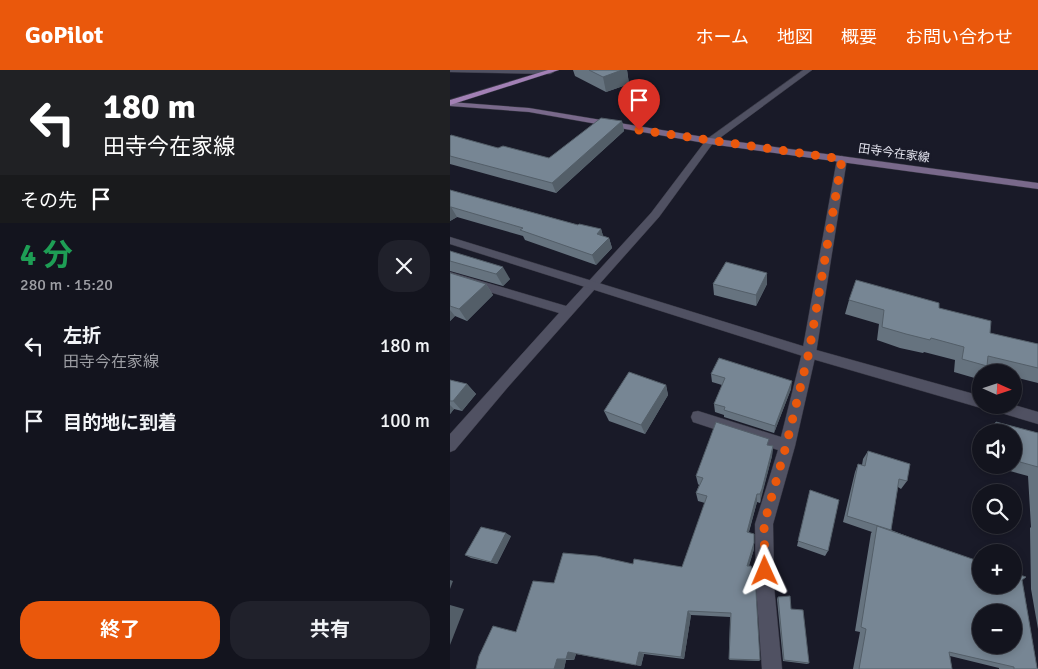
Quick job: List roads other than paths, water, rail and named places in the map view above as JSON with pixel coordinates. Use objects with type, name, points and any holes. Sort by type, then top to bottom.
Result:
[{"type":"main road","points":[[450,104],[552,71]]},
{"type":"main road","name":"田寺今在家線","points":[[450,104],[529,110],[710,141],[1038,186]]},
{"type":"street","points":[[450,70],[552,71]]},
{"type":"street","points":[[452,441],[655,215],[710,141],[808,70]]},
{"type":"street","points":[[772,669],[765,586],[764,524],[786,446],[809,352],[842,159]]},
{"type":"street","points":[[450,240],[591,286],[972,399]]},
{"type":"street","points":[[450,276],[568,311]]},
{"type":"street","points":[[1022,413],[1038,418]]},
{"type":"street","points":[[698,417],[786,446]]}]
